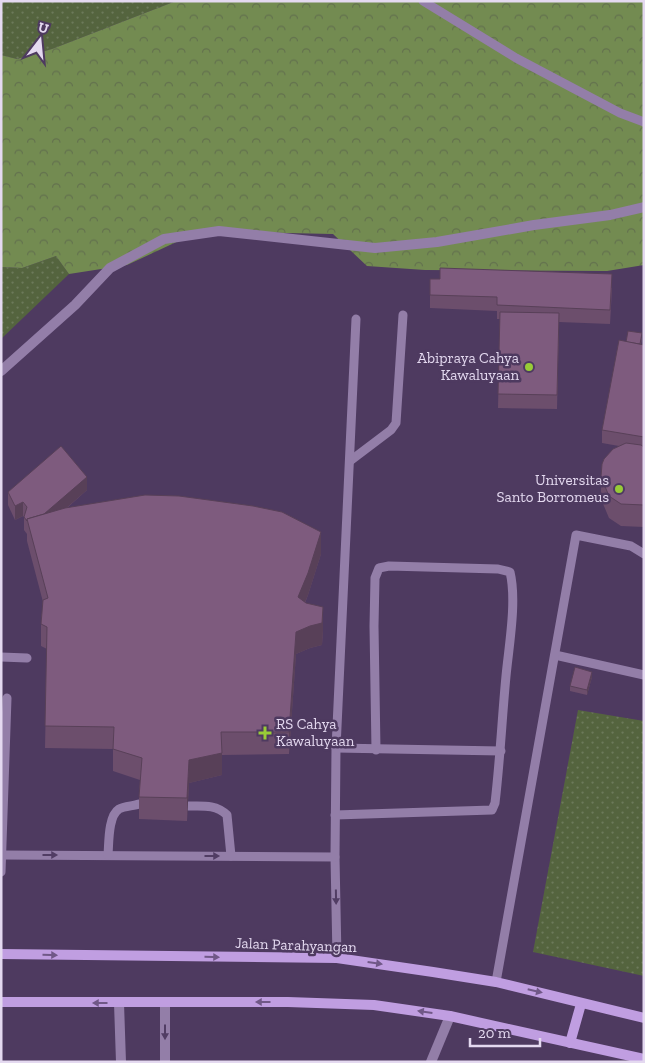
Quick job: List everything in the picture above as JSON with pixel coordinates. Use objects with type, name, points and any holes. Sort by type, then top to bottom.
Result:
[{"type":"main road","name":"Jalan Parahyangan","points":[[1,954],[337,958],[496,982],[644,1018]]},
{"type":"main road","points":[[1,1002],[288,1002],[374,1005],[450,1016],[644,1059]]},
{"type":"main road","points":[[570,1042],[582,1004]]},
{"type":"street","points":[[1,371],[76,305],[110,268],[164,239],[219,232],[375,248],[437,242],[534,225],[610,215],[644,207]]},
{"type":"street","points":[[119,1003],[121,1062]]},
{"type":"street","points":[[165,1003],[166,1062]]},
{"type":"street","points":[[431,1062],[450,1016]]},
{"type":"lane","points":[[423,1],[516,58],[620,113],[644,122]]},
{"type":"lane","points":[[350,461],[392,430],[396,423],[403,315]]},
{"type":"lane","points":[[337,958],[335,857],[336,748],[356,319]]},
{"type":"lane","points":[[496,982],[576,534],[631,546],[644,554]]},
{"type":"lane","points":[[335,815],[492,810],[495,803],[500,751],[513,585],[510,572],[498,569],[389,566],[379,568],[375,578],[376,750]]},
{"type":"lane","points":[[554,655],[644,675]]},
{"type":"lane","points":[[1,657],[27,658]]},
{"type":"lane","points":[[1,872],[7,698]]},
{"type":"lane","points":[[336,748],[500,751]]},
{"type":"lane","points":[[108,855],[113,816],[120,808],[139,804]]},
{"type":"lane","points":[[187,806],[211,806],[220,808],[228,814],[231,856]]},
{"type":"lane","points":[[1,855],[335,857]]},
{"type":"green space","points":[[1,1],[176,1],[52,49],[17,59],[1,55]]},
{"type":"green space","points":[[176,1],[644,1],[644,265],[607,271],[425,270],[367,266],[333,234],[200,231],[127,265],[69,274],[56,256],[22,268],[1,267],[1,55],[17,59],[52,49]]},
{"type":"green space","points":[[56,256],[69,274],[1,339],[1,267],[22,268]]},
{"type":"green space","points":[[578,710],[644,721],[644,976],[533,952]]},
{"type":"building","points":[[440,268],[612,274],[610,310],[497,305],[497,297],[430,295],[430,279],[440,279]]},
{"type":"building","name":"Abipraya Cahya Kawaluyaan","points":[[500,312],[559,313],[557,395],[498,394]]},
{"type":"building","points":[[628,331],[642,333],[640,344],[626,342]]},
{"type":"building","points":[[619,340],[644,345],[644,437],[602,430]]},
{"type":"building","points":[[626,443],[644,447],[644,505],[621,504],[609,496],[601,477],[604,459],[613,449]]},
{"type":"building","points":[[61,446],[87,477],[44,514],[27,519],[27,521],[24,517],[27,507],[23,502],[15,506],[8,492]]},
{"type":"building","points":[[145,495],[179,496],[282,512],[321,532],[298,597],[306,603],[323,607],[322,623],[296,632],[289,732],[221,732],[222,753],[189,760],[187,798],[139,797],[142,758],[113,749],[114,727],[45,726],[47,627],[41,624],[43,600],[48,598],[27,519],[65,508]]},
{"type":"building","points":[[575,667],[592,672],[587,690],[570,686]]},
{"type":"place","name":"Abipraya Cahya Kawaluyaan","points":[[529,367]]},
{"type":"place","name":"Universitas Santo Borromeus","points":[[619,489]]},
{"type":"place","name":"RS Cahya Kawaluyaan","points":[[265,733]]}]
